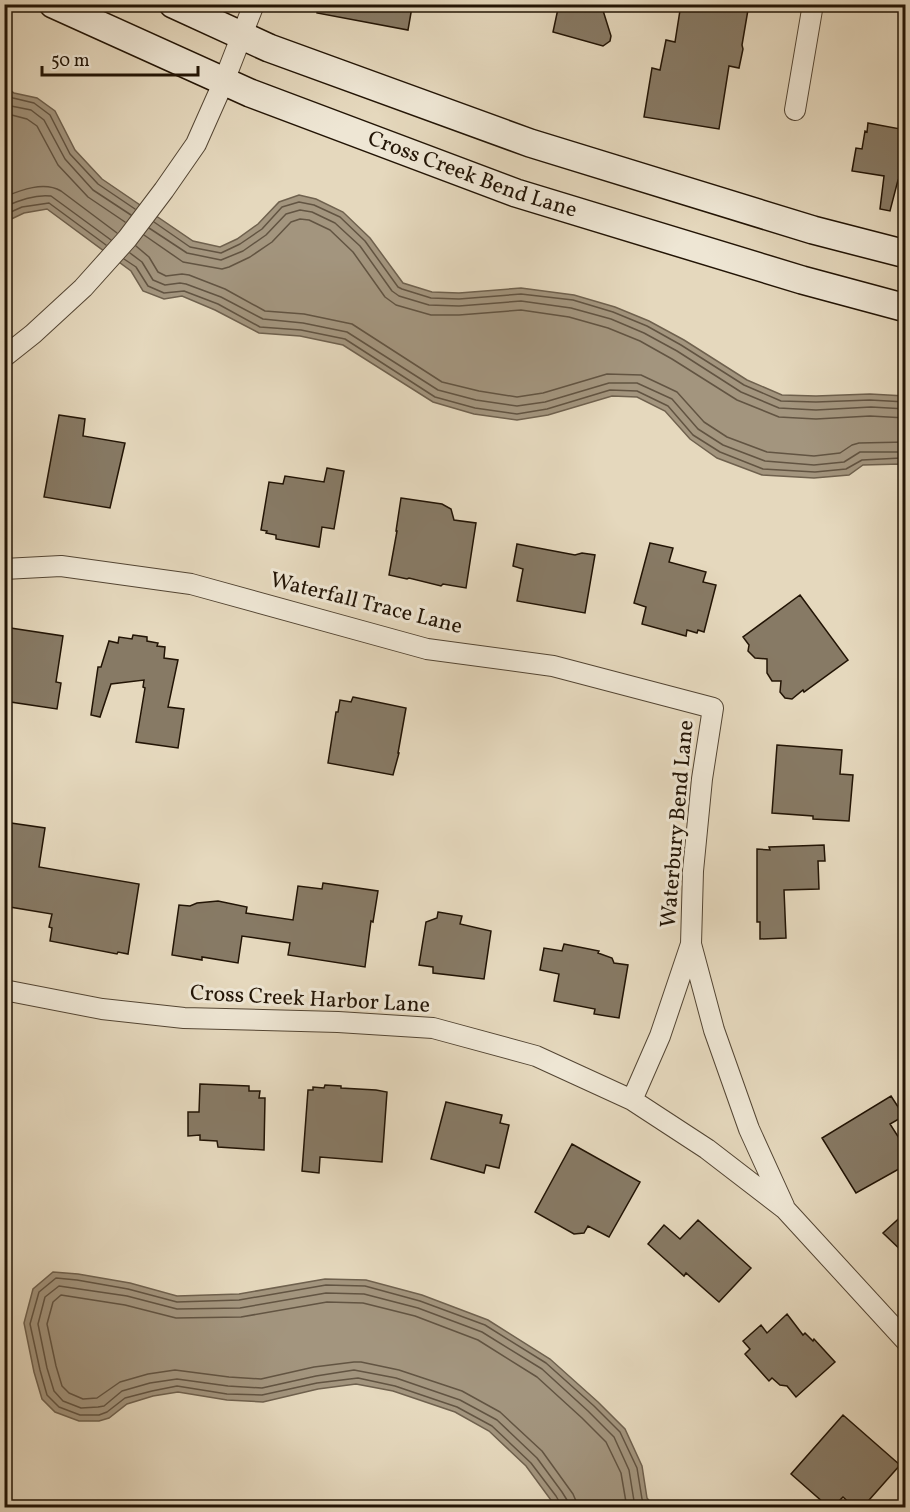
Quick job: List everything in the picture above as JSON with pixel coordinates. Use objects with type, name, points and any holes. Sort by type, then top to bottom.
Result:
[{"type":"main road","name":"Cross Creek Bend Lane","points":[[53,4],[250,93],[516,193],[802,280],[906,308]]},
{"type":"main road","points":[[172,4],[268,48],[530,142],[813,230],[906,254]]},
{"type":"street","points":[[4,357],[83,288],[127,239],[164,190],[196,144],[254,4]]},
{"type":"street","points":[[795,110],[813,4]]},
{"type":"street","name":"Waterfall Trace Lane","points":[[4,569],[61,566],[191,584],[427,649],[554,666],[713,708]]},
{"type":"street","name":"Waterbury Bend Lane","points":[[713,708],[702,779],[693,871],[691,944],[714,1030],[749,1129],[785,1209]]},
{"type":"street","name":"Waterbury Bend Lane","points":[[632,1100],[660,1036],[691,944]]},
{"type":"street","name":"Cross Creek Harbor Lane","points":[[4,990],[102,1010],[184,1018],[338,1022],[433,1028],[536,1056],[632,1100],[707,1149],[785,1209],[906,1341]]},
{"type":"water","points":[[4,87],[14,93],[37,98],[55,111],[75,150],[102,179],[193,241],[220,247],[237,239],[258,224],[279,202],[299,195],[316,199],[343,212],[370,238],[403,283],[432,292],[459,293],[521,288],[574,295],[615,307],[649,321],[747,380],[782,395],[905,396],[905,466],[901,464],[863,465],[849,475],[814,478],[762,475],[717,458],[690,439],[665,411],[637,397],[612,396],[548,415],[517,420],[474,414],[433,402],[343,345],[300,336],[259,333],[182,296],[164,299],[143,291],[131,271],[47,209],[24,213],[5,222]]},
{"type":"water","points":[[53,1272],[130,1283],[177,1296],[239,1294],[325,1279],[366,1280],[422,1295],[488,1320],[550,1359],[625,1429],[642,1466],[647,1498],[654,1507],[556,1507],[526,1466],[489,1431],[455,1412],[393,1391],[356,1384],[318,1389],[263,1402],[227,1400],[178,1392],[153,1396],[127,1404],[109,1418],[99,1421],[79,1421],[55,1412],[42,1399],[24,1323],[33,1289]]},
{"type":"building","points":[[318,4],[398,4],[412,7],[408,30],[317,13]]},
{"type":"building","points":[[559,4],[601,4],[611,36],[610,41],[603,46],[553,32]]},
{"type":"building","points":[[681,4],[749,4],[739,68],[729,66],[719,129],[644,117],[652,68],[660,70],[666,40],[675,42]]},
{"type":"building","points":[[868,123],[906,130],[906,181],[898,180],[890,211],[880,209],[884,176],[852,171],[856,148],[862,149]]},
{"type":"building","points":[[59,415],[85,419],[83,436],[125,443],[110,508],[44,497]]},
{"type":"building","points":[[327,468],[344,471],[334,529],[322,527],[319,547],[276,539],[276,535],[261,530],[269,482],[283,484],[285,476],[324,482]]},
{"type":"building","points":[[401,498],[442,504],[451,509],[454,520],[476,523],[466,588],[443,584],[441,586],[389,575]]},
{"type":"building","points":[[650,543],[673,548],[669,562],[706,572],[703,582],[716,585],[704,632],[698,630],[697,633],[687,630],[686,636],[642,624],[646,607],[634,603]]},
{"type":"building","points":[[517,544],[575,555],[582,553],[595,555],[585,613],[517,601],[523,569],[513,566]]},
{"type":"building","points":[[800,595],[848,660],[792,699],[785,698],[780,692],[781,681],[772,681],[767,673],[767,659],[755,658],[748,651],[749,645],[743,637]]},
{"type":"building","points":[[4,627],[63,636],[56,682],[61,683],[57,709],[4,701]]},
{"type":"building","points":[[133,635],[147,637],[147,641],[158,643],[157,646],[165,647],[164,658],[178,660],[168,707],[184,709],[178,748],[136,742],[145,688],[143,687],[144,680],[111,684],[100,717],[91,715],[98,667],[101,667],[109,641],[118,643],[119,637],[132,639]]},
{"type":"building","points":[[353,697],[406,708],[393,775],[328,763],[340,700],[351,702]]},
{"type":"building","points":[[777,745],[842,750],[840,774],[853,775],[849,821],[772,813]]},
{"type":"building","points":[[4,822],[45,828],[39,867],[139,884],[128,954],[118,952],[117,954],[50,941],[52,928],[49,927],[52,914],[4,906]]},
{"type":"building","points":[[824,845],[825,861],[818,861],[819,889],[784,890],[786,938],[760,939],[760,922],[757,922],[757,849]]},
{"type":"building","points":[[323,883],[378,891],[373,922],[371,921],[365,967],[288,955],[290,943],[242,936],[238,963],[172,955],[179,905],[190,906],[218,901],[247,907],[246,913],[293,920],[298,886],[322,889]]},
{"type":"building","points":[[438,912],[462,916],[460,924],[491,931],[484,979],[433,973],[433,967],[419,965],[426,922],[437,918]]},
{"type":"building","points":[[564,944],[599,951],[598,953],[612,958],[614,963],[628,965],[619,1018],[594,1014],[595,1009],[554,1001],[559,974],[540,970],[544,948],[562,951]]},
{"type":"building","points":[[200,1084],[249,1086],[249,1091],[260,1091],[259,1098],[265,1098],[264,1150],[218,1147],[217,1141],[200,1140],[200,1135],[188,1136],[188,1112],[199,1112]]},
{"type":"building","points":[[325,1085],[387,1092],[382,1162],[320,1157],[319,1173],[302,1171],[308,1090],[313,1090],[313,1087],[324,1088]]},
{"type":"building","points":[[891,1096],[904,1116],[890,1124],[906,1149],[906,1165],[856,1193],[822,1138]]},
{"type":"building","points":[[446,1102],[502,1115],[500,1123],[509,1125],[499,1168],[486,1165],[484,1173],[431,1159]]},
{"type":"building","points":[[572,1144],[640,1182],[609,1237],[588,1226],[584,1233],[574,1234],[535,1212]]},
{"type":"building","points":[[906,1212],[906,1255],[883,1233]]},
{"type":"building","points":[[698,1220],[751,1268],[719,1302],[686,1273],[684,1276],[648,1244],[664,1225],[680,1239]]},
{"type":"building","points":[[787,1314],[803,1335],[805,1333],[813,1341],[814,1339],[835,1362],[796,1397],[787,1386],[780,1385],[772,1378],[769,1381],[745,1354],[750,1349],[743,1341],[761,1325],[767,1333]]},
{"type":"building","points":[[843,1415],[900,1465],[862,1508],[855,1508],[843,1497],[836,1504],[824,1503],[791,1474]]}]
